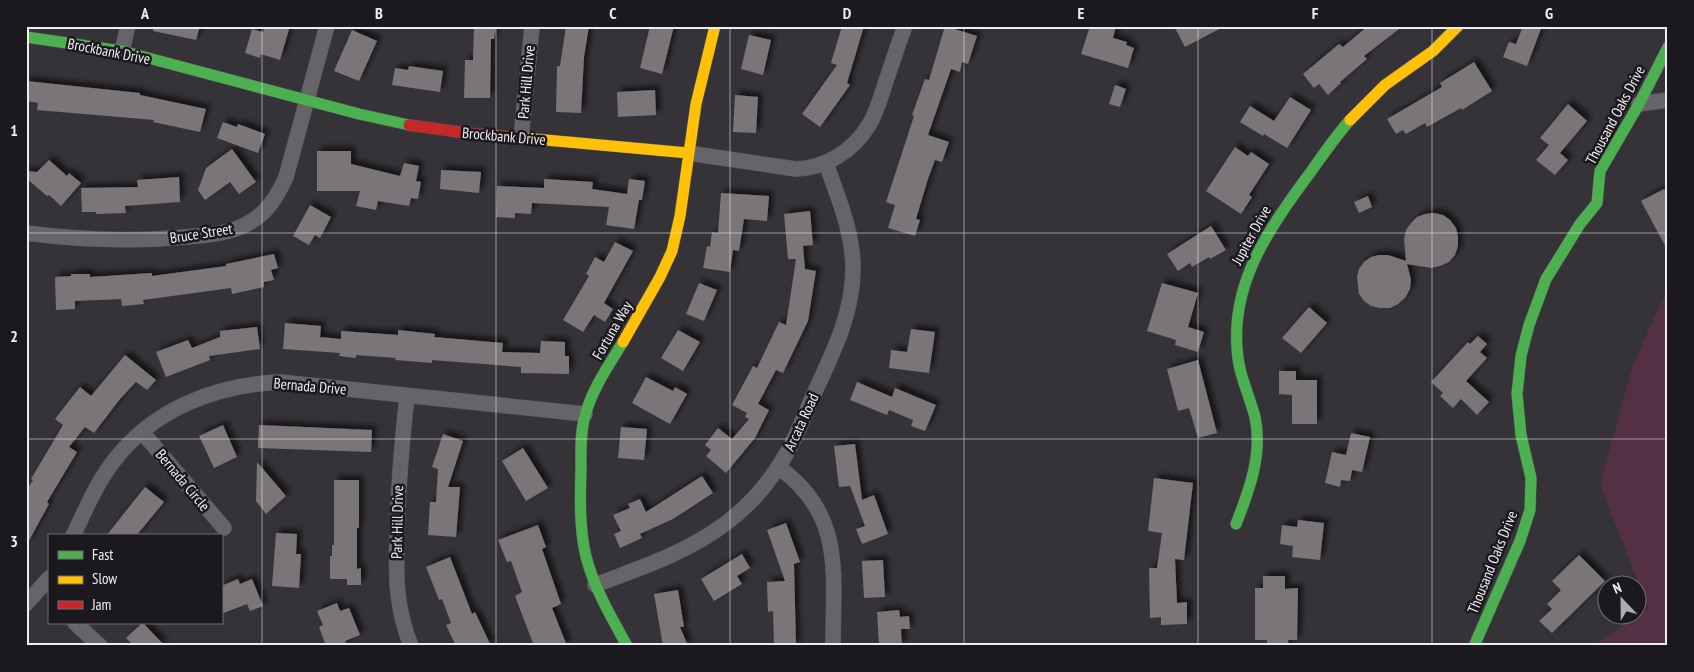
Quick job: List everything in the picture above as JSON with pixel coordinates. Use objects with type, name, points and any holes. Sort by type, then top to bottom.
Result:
[{"type":"street","points":[[122,51],[128,26]]},
{"type":"street","name":"Bruce Street","points":[[26,233],[81,239],[135,240],[210,235],[246,225],[270,206],[282,187],[327,26]]},
{"type":"street","name":"Park Hill Drive","points":[[521,138],[532,26]]},
{"type":"street","name":"Fortuna Way","points":[[627,646],[595,585],[584,549],[580,515],[582,426],[594,391],[660,277],[669,257],[680,216],[688,153],[701,80],[715,26]]},
{"type":"street","name":"Brockbank Drive","points":[[26,37],[122,51],[412,126],[688,153],[796,170],[812,168],[844,153],[870,124],[905,26]]},
{"type":"street","name":"Jupiter Drive","points":[[1236,524],[1247,497],[1255,469],[1257,445],[1256,424],[1240,373],[1236,347],[1238,307],[1245,278],[1252,261],[1260,244],[1285,206],[1341,129],[1361,106],[1433,51],[1453,34],[1458,26]]},
{"type":"street","name":"Thousand Oaks Drive","points":[[1474,646],[1520,540],[1530,510],[1530,478],[1520,434],[1517,394],[1518,374],[1524,341],[1546,279],[1580,224],[1597,203],[1600,171],[1639,104],[1668,47]]},
{"type":"street","points":[[1639,104],[1668,100]]},
{"type":"street","name":"Arcata Road","points":[[595,585],[668,557],[709,534],[739,512],[757,494],[778,467],[791,445],[837,343],[848,310],[853,285],[850,231],[826,163]]},
{"type":"street","name":"Bernada Drive","points":[[74,534],[110,468],[131,442],[166,415],[208,394],[248,385],[280,382],[585,414]]},
{"type":"street","name":"Park Hill Drive","points":[[407,396],[398,488],[396,583],[401,616],[411,646]]},
{"type":"street","name":"Bernada Circle","points":[[142,432],[224,528]]},
{"type":"street","points":[[778,467],[794,478],[806,491],[818,508],[827,531],[833,567],[833,646]]},
{"type":"street","points":[[26,604],[44,595],[48,581]]},
{"type":"street","points":[[76,624],[100,646]]},
{"type":"shaded area","points":[[1668,287],[1668,646],[1594,646],[1625,624],[1646,624],[1646,609],[1648,608],[1646,603],[1646,574],[1635,574],[1600,484],[1633,365]]},
{"type":"building","points":[[153,26],[200,26],[196,40],[153,31]]},
{"type":"building","points":[[265,26],[290,26],[280,60],[261,54],[260,58],[245,53],[252,29],[263,32]]},
{"type":"building","points":[[474,26],[496,26],[494,39],[491,39],[490,98],[464,98],[465,60],[473,60]]},
{"type":"building","points":[[566,26],[589,26],[584,57],[581,113],[556,112],[557,66],[560,66]]},
{"type":"building","points":[[650,26],[674,26],[662,74],[640,68]]},
{"type":"building","points":[[842,26],[864,26],[847,83],[850,85],[820,127],[802,114],[837,65],[831,63]]},
{"type":"building","points":[[945,26],[977,36],[968,64],[962,62],[960,72],[951,69],[928,135],[949,142],[942,162],[935,160],[928,179],[916,219],[920,220],[915,236],[888,228],[895,205],[886,202],[914,116],[912,115],[925,79],[929,80]]},
{"type":"building","points":[[1090,26],[1116,26],[1113,38],[1127,42],[1126,45],[1134,48],[1128,68],[1081,54]]},
{"type":"building","points":[[1174,26],[1225,26],[1185,47]]},
{"type":"building","points":[[1368,26],[1403,26],[1364,56],[1367,59],[1328,95],[1319,84],[1314,88],[1303,74],[1339,44],[1343,47]]},
{"type":"building","points":[[1523,26],[1542,26],[1527,66],[1503,57],[1509,42],[1516,44]]},
{"type":"building","points":[[352,30],[377,41],[359,81],[334,71]]},
{"type":"building","points":[[749,35],[771,40],[763,75],[741,69]]},
{"type":"building","points":[[1474,62],[1492,91],[1462,110],[1461,108],[1427,127],[1425,123],[1406,134],[1403,130],[1396,134],[1387,119],[1442,87],[1440,83]]},
{"type":"building","points":[[409,66],[443,71],[440,92],[392,85],[395,68],[408,70]]},
{"type":"building","points":[[26,81],[140,93],[140,95],[206,109],[200,132],[153,122],[154,120],[37,110],[38,103],[26,101]]},
{"type":"building","points":[[1115,85],[1126,89],[1120,107],[1109,104]]},
{"type":"building","points":[[655,90],[656,115],[618,117],[617,92]]},
{"type":"building","points":[[735,95],[758,97],[756,133],[733,132]]},
{"type":"building","points":[[1290,97],[1311,110],[1287,148],[1240,122],[1250,106],[1274,121]]},
{"type":"building","points":[[1568,104],[1587,121],[1560,153],[1568,160],[1555,175],[1536,160],[1549,145],[1540,138]]},
{"type":"building","points":[[223,122],[237,127],[238,124],[265,134],[258,153],[217,138]]},
{"type":"building","points":[[1235,147],[1248,156],[1251,152],[1269,164],[1249,195],[1252,197],[1241,214],[1206,191]]},
{"type":"building","points":[[232,149],[256,182],[239,194],[230,182],[205,200],[198,190],[206,168]]},
{"type":"building","points":[[317,151],[351,151],[351,164],[400,176],[404,163],[419,166],[416,181],[421,182],[418,199],[411,198],[409,206],[378,201],[376,210],[356,206],[360,191],[317,191]]},
{"type":"building","points":[[49,160],[67,176],[69,173],[81,183],[61,206],[26,178],[26,171],[37,172]]},
{"type":"building","points":[[441,170],[481,172],[479,193],[440,189]]},
{"type":"building","points":[[179,177],[180,202],[125,206],[126,213],[96,214],[96,212],[82,212],[81,188],[138,187],[137,180]]},
{"type":"building","points":[[544,179],[593,182],[592,189],[627,194],[629,179],[645,181],[642,200],[639,200],[634,229],[606,225],[609,207],[532,203],[531,214],[515,213],[515,218],[496,217],[497,186],[544,188]]},
{"type":"building","points":[[1664,189],[1668,197],[1668,251],[1641,201]]},
{"type":"building","points":[[721,193],[769,196],[767,221],[744,219],[739,251],[733,250],[730,272],[703,268],[707,246],[710,247],[712,232],[718,233]]},
{"type":"building","points":[[1368,196],[1372,207],[1359,213],[1354,202]]},
{"type":"building","points":[[310,205],[331,217],[320,238],[315,235],[309,245],[293,236]]},
{"type":"building","points":[[810,211],[813,245],[803,246],[805,269],[816,271],[808,321],[783,373],[776,370],[758,404],[769,410],[755,438],[726,473],[706,456],[711,450],[705,445],[718,428],[732,439],[749,419],[745,417],[747,413],[732,405],[753,366],[757,368],[779,322],[786,325],[796,259],[788,259],[784,214]]},
{"type":"building","points":[[1434,213],[1443,215],[1456,228],[1458,246],[1455,255],[1449,262],[1431,268],[1407,264],[1411,280],[1410,289],[1405,298],[1398,304],[1390,308],[1380,308],[1371,306],[1364,301],[1359,294],[1357,277],[1359,269],[1364,262],[1371,257],[1379,255],[1388,255],[1406,261],[1404,239],[1406,230],[1417,217]]},
{"type":"building","points":[[1211,226],[1226,250],[1192,267],[1190,263],[1178,271],[1167,254]]},
{"type":"building","points":[[615,242],[633,251],[604,303],[613,309],[605,322],[594,315],[583,332],[563,320],[589,276],[586,274],[595,257],[604,262]]},
{"type":"building","points":[[274,254],[278,268],[271,270],[274,280],[264,282],[264,287],[232,294],[231,288],[143,300],[144,304],[122,306],[121,299],[75,301],[75,309],[56,310],[55,277],[71,276],[71,274],[90,274],[90,277],[152,273],[152,276],[226,266],[226,264]]},
{"type":"building","points":[[699,283],[717,290],[704,321],[686,314]]},
{"type":"building","points":[[1162,283],[1198,293],[1188,327],[1204,332],[1198,352],[1175,345],[1176,340],[1147,331]]},
{"type":"building","points":[[1309,307],[1327,323],[1301,353],[1282,338]]},
{"type":"building","points":[[285,323],[321,326],[320,337],[341,339],[341,331],[398,335],[398,330],[435,334],[434,337],[503,343],[502,352],[540,353],[541,341],[565,342],[565,356],[569,356],[569,374],[521,373],[521,367],[432,360],[432,363],[356,355],[356,358],[339,356],[340,353],[283,349]]},
{"type":"building","points":[[257,327],[260,349],[209,356],[210,360],[166,377],[156,352],[188,340],[192,348],[220,337],[220,331]]},
{"type":"building","points":[[911,329],[935,332],[929,373],[889,368],[891,350],[907,352]]},
{"type":"building","points":[[678,330],[700,342],[683,371],[661,358]]},
{"type":"building","points":[[1478,336],[1487,344],[1480,352],[1487,358],[1466,381],[1489,402],[1477,415],[1461,399],[1453,408],[1440,396],[1443,393],[1431,382],[1468,342],[1470,344]]},
{"type":"building","points":[[125,355],[156,380],[147,390],[136,382],[120,399],[94,433],[85,427],[69,447],[77,452],[47,502],[49,504],[26,546],[26,491],[33,480],[31,479],[63,425],[55,419],[80,387],[91,396]]},
{"type":"building","points":[[1198,360],[1217,433],[1198,438],[1189,408],[1178,411],[1167,369]]},
{"type":"building","points":[[1279,371],[1296,371],[1296,380],[1317,380],[1317,424],[1292,424],[1292,395],[1279,394]]},
{"type":"building","points":[[646,377],[673,391],[675,387],[687,394],[670,424],[632,403]]},
{"type":"building","points":[[857,382],[892,397],[895,388],[936,405],[925,431],[911,426],[913,420],[889,410],[887,415],[850,400]]},
{"type":"building","points":[[223,425],[237,457],[214,468],[199,436]]},
{"type":"building","points":[[259,425],[372,430],[371,452],[258,448]]},
{"type":"building","points":[[621,427],[647,429],[644,460],[618,458]]},
{"type":"building","points":[[1351,433],[1370,437],[1362,472],[1352,470],[1350,481],[1341,480],[1340,487],[1325,483],[1332,452],[1346,455]]},
{"type":"building","points":[[443,434],[463,441],[448,487],[460,487],[456,537],[428,535],[430,502],[436,502],[438,469],[432,467]]},
{"type":"building","points":[[855,444],[862,500],[874,495],[888,534],[862,544],[856,529],[865,526],[850,486],[839,487],[834,446]]},
{"type":"building","points":[[523,448],[548,488],[526,501],[502,461]]},
{"type":"building","points":[[257,462],[286,496],[266,514],[256,501]]},
{"type":"building","points":[[702,476],[713,493],[673,519],[640,534],[642,538],[620,548],[614,534],[621,531],[613,515],[630,508],[628,504],[640,499],[646,512]]},
{"type":"building","points":[[1154,478],[1193,483],[1184,560],[1175,559],[1177,603],[1187,602],[1187,624],[1161,625],[1161,617],[1150,618],[1149,568],[1157,568],[1162,533],[1148,531]]},
{"type":"building","points":[[334,480],[359,480],[357,569],[361,568],[361,585],[347,585],[347,579],[330,579],[330,556],[332,556],[332,545],[334,545]]},
{"type":"building","points":[[145,487],[164,502],[138,534],[108,534]]},
{"type":"building","points":[[1298,520],[1324,523],[1320,560],[1292,557],[1293,546],[1280,544],[1282,525],[1297,527]]},
{"type":"building","points":[[786,523],[800,562],[794,564],[796,646],[774,646],[773,611],[768,612],[767,582],[785,581],[767,530]]},
{"type":"building","points":[[538,525],[546,547],[542,549],[561,604],[552,608],[567,646],[534,646],[515,596],[522,592],[511,561],[507,562],[498,540]]},
{"type":"building","points":[[276,533],[297,534],[296,554],[301,554],[299,588],[272,586]]},
{"type":"building","points":[[742,554],[750,568],[737,576],[742,584],[714,601],[701,579]]},
{"type":"building","points":[[1579,555],[1598,574],[1596,574],[1596,590],[1552,633],[1539,621],[1552,609],[1547,604],[1561,590],[1552,581]]},
{"type":"building","points":[[450,557],[472,614],[475,612],[491,646],[456,646],[446,625],[451,623],[442,599],[439,600],[426,567]]},
{"type":"building","points":[[883,560],[885,597],[864,598],[862,561]]},
{"type":"building","points":[[1263,576],[1285,576],[1285,589],[1298,588],[1297,640],[1288,640],[1289,646],[1267,646],[1267,640],[1255,640],[1255,588],[1263,588]]},
{"type":"building","points":[[238,579],[240,584],[252,579],[263,606],[250,611],[247,604],[222,614],[222,586]]},
{"type":"building","points":[[678,590],[684,627],[680,627],[688,646],[663,646],[654,594]]},
{"type":"building","points":[[337,603],[340,611],[349,608],[360,635],[345,641],[348,646],[326,646],[319,627],[323,625],[317,611]]},
{"type":"building","points":[[899,610],[900,617],[909,616],[910,629],[901,629],[902,646],[879,646],[877,612]]},
{"type":"building","points":[[141,624],[144,624],[165,646],[134,646],[126,638]]},
{"type":"traffic: fast","points":[[26,37],[122,51],[359,114],[409,125]]},
{"type":"traffic: fast","points":[[1474,646],[1520,541],[1530,510],[1531,478],[1521,435],[1517,394],[1521,356],[1529,325],[1546,279],[1580,224],[1597,203],[1600,171],[1639,104],[1668,47]]},
{"type":"traffic: fast","points":[[1236,524],[1250,485],[1257,445],[1255,417],[1238,357],[1237,324],[1240,301],[1256,257],[1279,216],[1350,120]]},
{"type":"traffic: fast","points":[[623,342],[596,387],[585,416],[581,442],[580,506],[583,544],[589,567],[601,597],[627,646]]},
{"type":"traffic: slow","points":[[623,342],[660,277],[672,251],[680,216],[696,104],[715,26]]},
{"type":"traffic: slow","points":[[1350,120],[1385,85],[1433,51],[1458,26]]},
{"type":"traffic: slow","points":[[524,138],[688,153]]},
{"type":"traffic: jam","points":[[409,125],[466,133],[524,138]]}]
